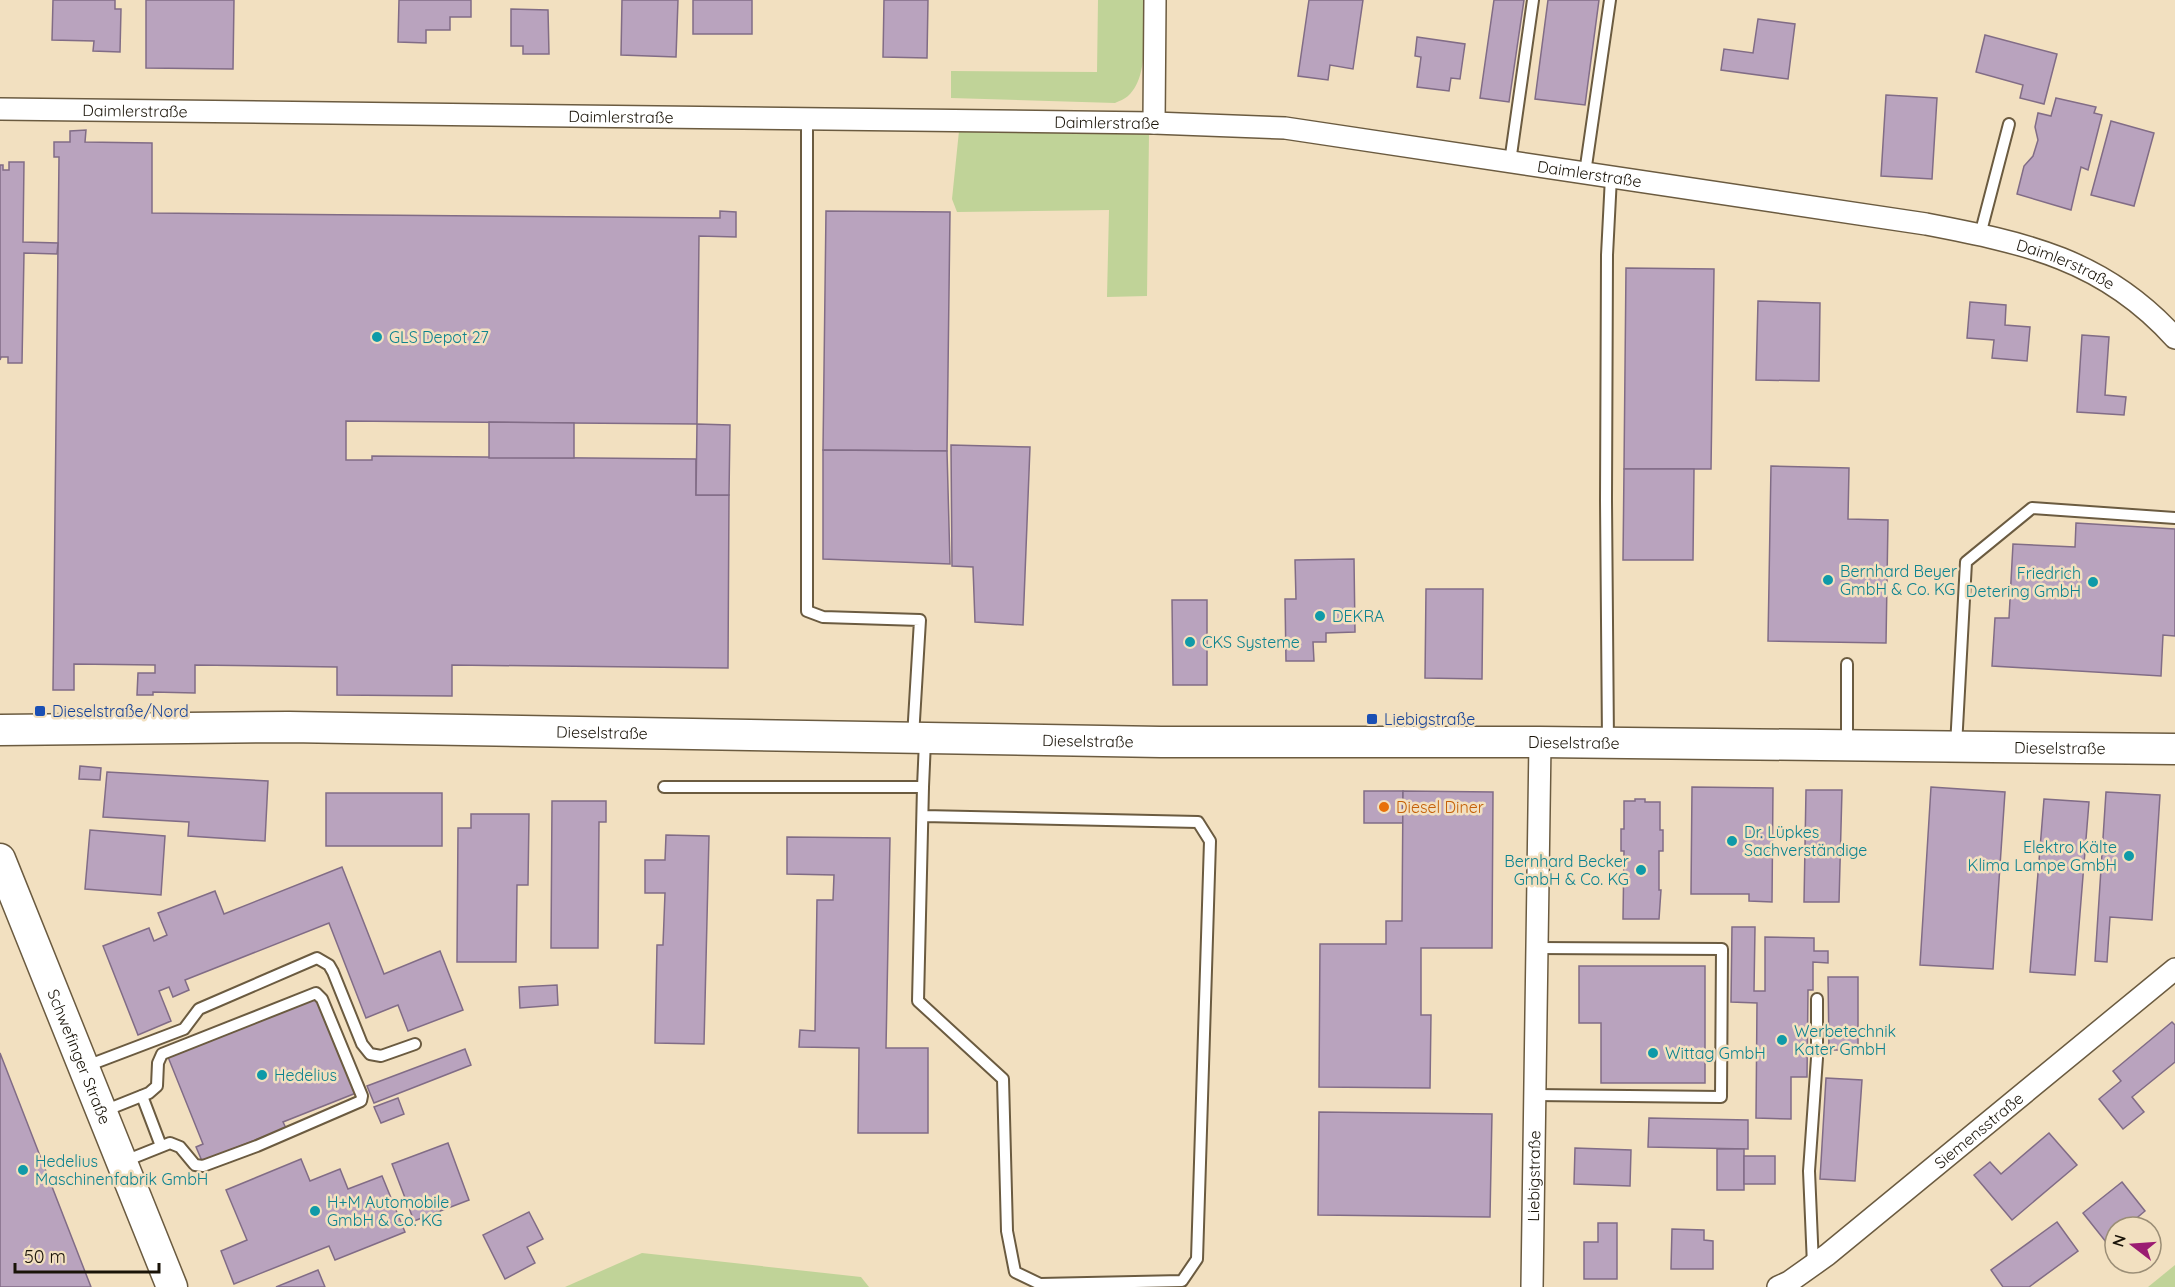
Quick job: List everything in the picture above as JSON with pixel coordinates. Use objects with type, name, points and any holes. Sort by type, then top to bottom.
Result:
[{"type":"street","points":[[1154,123],[1155,0]]},
{"type":"street","name":"Daimlerstraße","points":[[0,109],[1154,123],[1285,128],[1926,224],[2025,245],[2077,264],[2123,291],[2175,338]]},
{"type":"street","name":"Dieselstraße","points":[[0,730],[289,727],[1161,742],[1608,742],[2175,749]]},
{"type":"street","name":"Liebigstraße","points":[[1532,1287],[1540,742]]},
{"type":"street","name":"Schwefinger Straße","points":[[0,859],[172,1287]]},
{"type":"street","name":"Siemensstraße","points":[[1778,1287],[1813,1265],[2175,969]]},
{"type":"lane","points":[[1510,162],[1533,0]]},
{"type":"lane","points":[[1585,173],[1610,0]]},
{"type":"lane","points":[[807,118],[807,611],[824,617],[920,620],[919,737],[923,816],[918,1001],[1003,1079],[1007,1231],[1015,1272],[1040,1284],[1182,1281],[1197,1259],[1210,841],[1198,822],[923,816]]},
{"type":"lane","points":[[1980,235],[2009,124]]},
{"type":"lane","points":[[1608,742],[1607,278],[1611,177]]},
{"type":"lane","points":[[1956,746],[1966,562],[2032,508],[2175,518]]},
{"type":"lane","points":[[1847,664],[1847,745]]},
{"type":"lane","points":[[664,787],[923,787]]},
{"type":"lane","points":[[1535,1095],[1721,1097],[1722,949],[1537,948]]},
{"type":"lane","points":[[84,1068],[184,1029],[199,1009],[317,958],[329,965],[333,972],[362,1044],[370,1054],[381,1056],[415,1044]]},
{"type":"lane","points":[[102,1112],[142,1096],[157,1086],[158,1063],[162,1054],[316,993],[322,999],[362,1096],[361,1101],[257,1146],[203,1166],[195,1165],[180,1147],[170,1143],[122,1162]]},
{"type":"lane","points":[[1813,1265],[1809,1171],[1817,1058],[1817,999]]},
{"type":"lane","points":[[142,1096],[161,1146]]},
{"type":"green space","points":[[1098,0],[1143,0],[1144,51],[1140,77],[1135,88],[1125,98],[1115,103],[951,98],[951,71],[1097,72]]},
{"type":"green space","points":[[959,131],[1149,134],[1147,296],[1107,297],[1109,210],[957,212],[952,199]]},
{"type":"green space","points":[[642,1253],[861,1277],[869,1287],[565,1287]]},
{"type":"green space","points":[[2175,1265],[2175,1287],[2148,1287],[2163,1275]]},
{"type":"building","points":[[53,0],[115,0],[115,9],[121,9],[120,52],[93,51],[94,41],[52,40]]},
{"type":"building","points":[[146,0],[234,0],[233,69],[146,68]]},
{"type":"building","points":[[399,0],[471,0],[471,17],[450,17],[450,30],[426,30],[426,43],[398,42]]},
{"type":"building","points":[[622,0],[678,0],[676,57],[621,55]]},
{"type":"building","points":[[693,0],[752,0],[752,34],[693,34]]},
{"type":"building","points":[[884,0],[928,0],[927,58],[883,57]]},
{"type":"building","points":[[1309,0],[1363,0],[1353,69],[1330,65],[1328,80],[1298,76]]},
{"type":"building","points":[[1494,0],[1524,0],[1509,102],[1480,98]]},
{"type":"building","points":[[1548,0],[1599,0],[1585,105],[1535,99]]},
{"type":"building","points":[[511,9],[548,10],[549,54],[523,54],[523,46],[511,46]]},
{"type":"building","points":[[1758,19],[1795,24],[1788,79],[1721,70],[1724,49],[1753,53]]},
{"type":"building","points":[[1985,35],[2057,54],[2044,104],[2020,98],[2023,85],[1976,72]]},
{"type":"building","points":[[1417,37],[1465,44],[1460,79],[1451,78],[1449,91],[1417,87],[1421,57],[1415,56]]},
{"type":"building","points":[[1886,95],[1937,98],[1932,179],[1881,176]]},
{"type":"building","points":[[2056,98],[2096,107],[2094,113],[2102,115],[2088,170],[2081,167],[2071,210],[2017,194],[2024,166],[2033,156],[2038,140],[2035,127],[2038,113],[2051,116]]},
{"type":"building","points":[[2111,121],[2154,133],[2134,206],[2091,195]]},
{"type":"building","name":"GLS Depot 27","points":[[86,130],[85,142],[152,143],[152,213],[720,218],[720,211],[736,212],[736,237],[699,236],[697,424],[346,421],[346,460],[372,460],[372,456],[696,459],[696,495],[729,495],[728,668],[452,665],[452,696],[337,695],[337,667],[195,665],[195,693],[153,692],[153,695],[137,695],[138,673],[155,673],[155,665],[74,664],[74,690],[53,690],[59,157],[54,157],[54,142],[70,142],[70,131]]},
{"type":"building","points":[[9,162],[24,162],[23,242],[58,243],[57,254],[24,253],[22,363],[8,363],[8,357],[1,357],[0,360],[0,165],[3,165],[3,170],[9,170]]},
{"type":"building","points":[[826,211],[950,212],[947,451],[823,450]]},
{"type":"building","points":[[1626,268],[1714,269],[1711,469],[1624,469]]},
{"type":"building","points":[[1758,301],[1820,303],[1819,381],[1756,380]]},
{"type":"building","points":[[1970,302],[2006,305],[2005,325],[2030,327],[2027,361],[1992,358],[1994,340],[1967,338]]},
{"type":"building","points":[[2082,335],[2109,337],[2105,395],[2126,397],[2124,415],[2077,412]]},
{"type":"building","points":[[489,422],[574,423],[574,458],[489,458]]},
{"type":"building","points":[[697,424],[730,425],[729,495],[696,495]]},
{"type":"building","points":[[951,445],[1030,447],[1023,625],[975,622],[973,567],[952,566]]},
{"type":"building","points":[[823,450],[947,451],[950,564],[823,559]]},
{"type":"building","name":"Bernhard Beyer GmbH & Co. KG","points":[[1771,466],[1849,468],[1848,519],[1888,520],[1886,643],[1768,641]]},
{"type":"building","points":[[1624,469],[1694,469],[1693,560],[1623,560]]},
{"type":"building","name":"Friedrich Detering GmbH","points":[[2076,523],[2175,529],[2175,636],[2163,635],[2161,676],[1992,666],[1995,618],[2009,618],[2013,544],[2075,547]]},
{"type":"building","name":"DEKRA","points":[[1354,559],[1355,632],[1326,633],[1326,642],[1313,642],[1314,661],[1286,661],[1285,599],[1296,599],[1295,560]]},
{"type":"building","points":[[1426,589],[1483,589],[1482,679],[1425,678]]},
{"type":"building","name":"CKS Systeme","points":[[1172,600],[1207,600],[1207,685],[1173,685]]},
{"type":"building","points":[[80,766],[101,768],[100,780],[79,779]]},
{"type":"building","points":[[107,772],[268,781],[265,841],[188,836],[189,822],[103,817]]},
{"type":"building","name":"Dr. Lüpkes Sachverständige","points":[[1692,787],[1773,788],[1772,902],[1749,901],[1749,894],[1691,894]]},
{"type":"building","points":[[1931,787],[2005,792],[1993,969],[1920,965]]},
{"type":"building","points":[[1806,790],[1842,790],[1839,902],[1804,902]]},
{"type":"building","name":"Diesel Diner","points":[[1364,791],[1403,791],[1403,823],[1364,823]]},
{"type":"building","points":[[1403,791],[1493,792],[1492,948],[1421,948],[1421,1015],[1431,1015],[1430,1088],[1319,1087],[1320,944],[1386,944],[1386,921],[1402,921]]},
{"type":"building","name":"Elektro Kälte Klima Lampe GmbH","points":[[2106,792],[2160,795],[2152,920],[2110,917],[2107,962],[2095,961]]},
{"type":"building","points":[[326,793],[442,793],[442,846],[326,846]]},
{"type":"building","name":"Bernhard Becker GmbH & Co. KG","points":[[1635,799],[1660,802],[1663,851],[1659,851],[1659,890],[1661,890],[1659,919],[1623,919],[1624,851],[1621,851],[1621,829],[1624,829],[1624,801],[1635,801]]},
{"type":"building","points":[[2044,799],[2089,802],[2075,975],[2030,972]]},
{"type":"building","points":[[552,801],[606,801],[606,822],[599,822],[598,948],[551,948]]},
{"type":"building","points":[[471,814],[529,814],[528,885],[517,885],[516,962],[457,962],[458,828],[471,828]]},
{"type":"building","points":[[90,830],[165,836],[161,895],[85,889]]},
{"type":"building","points":[[666,835],[709,836],[704,1044],[655,1043],[657,945],[663,945],[665,893],[645,893],[645,860],[665,860]]},
{"type":"building","points":[[787,837],[890,838],[886,1048],[928,1048],[928,1133],[858,1133],[859,1048],[799,1047],[800,1030],[815,1031],[817,900],[833,900],[834,875],[787,874]]},
{"type":"building","points":[[342,867],[384,974],[440,951],[463,1010],[408,1031],[398,1005],[366,1018],[329,923],[185,980],[189,990],[173,997],[169,987],[159,991],[171,1021],[138,1035],[103,946],[149,928],[154,941],[167,935],[158,913],[215,891],[224,914]]},
{"type":"building","name":"Werbetechnik Kater GmbH","points":[[1732,927],[1755,927],[1754,991],[1765,991],[1765,937],[1814,938],[1814,951],[1828,951],[1828,963],[1813,962],[1813,990],[1808,990],[1807,1077],[1791,1077],[1791,1119],[1756,1118],[1757,1003],[1731,1002]]},
{"type":"building","name":"Wittag GmbH","points":[[1579,966],[1705,966],[1705,1083],[1601,1083],[1601,1023],[1579,1023]]},
{"type":"building","points":[[1828,977],[1858,977],[1858,1050],[1829,1050]]},
{"type":"building","points":[[557,985],[558,1005],[520,1008],[519,987]]},
{"type":"building","name":"Hedelius","points":[[317,997],[356,1093],[283,1122],[286,1128],[202,1161],[196,1147],[203,1144],[168,1057]]},
{"type":"building","points":[[2172,1022],[2175,1025],[2175,1062],[2132,1097],[2144,1112],[2123,1129],[2099,1099],[2121,1081],[2113,1071]]},
{"type":"building","points":[[465,1049],[471,1065],[374,1103],[367,1086]]},
{"type":"building","name":"Hedelius Maschinenfabrik GmbH","points":[[0,1053],[91,1287],[0,1287]]},
{"type":"building","points":[[1826,1078],[1862,1080],[1855,1181],[1820,1179]]},
{"type":"building","points":[[398,1098],[404,1114],[381,1123],[374,1107]]},
{"type":"building","points":[[1319,1112],[1492,1114],[1490,1217],[1318,1215]]},
{"type":"building","points":[[1649,1118],[1748,1120],[1748,1149],[1648,1147]]},
{"type":"building","points":[[2049,1133],[2077,1165],[2012,1220],[1974,1175],[1990,1162],[2001,1174]]},
{"type":"building","points":[[448,1143],[469,1200],[414,1221],[392,1164]]},
{"type":"building","points":[[1575,1148],[1631,1150],[1630,1186],[1574,1184]]},
{"type":"building","points":[[1717,1149],[1744,1149],[1744,1190],[1717,1190]]},
{"type":"building","points":[[1744,1156],[1775,1156],[1775,1184],[1744,1184]]},
{"type":"building","name":"H+M Automobile GmbH & Co. KG","points":[[301,1159],[310,1181],[340,1169],[348,1189],[382,1176],[405,1232],[335,1260],[329,1246],[234,1284],[221,1251],[247,1240],[226,1190]]},
{"type":"building","points":[[2122,1182],[2145,1211],[2140,1215],[2103,1215],[2103,1238],[2083,1213]]},
{"type":"building","points":[[529,1212],[543,1239],[527,1247],[535,1263],[505,1279],[483,1235]]},
{"type":"building","points":[[2057,1222],[2078,1251],[2029,1287],[2003,1287],[1991,1270]]},
{"type":"building","points":[[1598,1223],[1617,1223],[1617,1279],[1584,1279],[1584,1242],[1598,1242]]},
{"type":"building","points":[[1672,1229],[1704,1230],[1704,1240],[1713,1241],[1713,1269],[1671,1269]]},
{"type":"building","points":[[318,1270],[325,1287],[276,1287]]},
{"type":"place","name":"GLS Depot 27","points":[[377,337]]},
{"type":"place","name":"Bernhard Beyer GmbH & Co. KG","points":[[1828,580]]},
{"type":"place","name":"Friedrich Detering GmbH","points":[[2093,582]]},
{"type":"place","name":"DEKRA","points":[[1320,616]]},
{"type":"place","name":"CKS Systeme","points":[[1190,642]]},
{"type":"place","name":"Dieselstraße/Nord","points":[[40,711]]},
{"type":"place","name":"Liebigstraße","points":[[1372,719]]},
{"type":"place","name":"Diesel Diner","points":[[1384,807]]},
{"type":"place","name":"Dr. Lüpkes Sachverständige","points":[[1732,841]]},
{"type":"place","name":"Elektro Kälte Klima Lampe GmbH","points":[[2129,856]]},
{"type":"place","name":"Bernhard Becker GmbH & Co. KG","points":[[1641,870]]},
{"type":"place","name":"Werbetechnik Kater GmbH","points":[[1782,1040]]},
{"type":"place","name":"Wittag GmbH","points":[[1653,1053]]},
{"type":"place","name":"Hedelius","points":[[262,1075]]},
{"type":"place","name":"Hedelius Maschinenfabrik GmbH","points":[[23,1170]]},
{"type":"place","name":"H+M Automobile GmbH & Co. KG","points":[[315,1211]]}]
